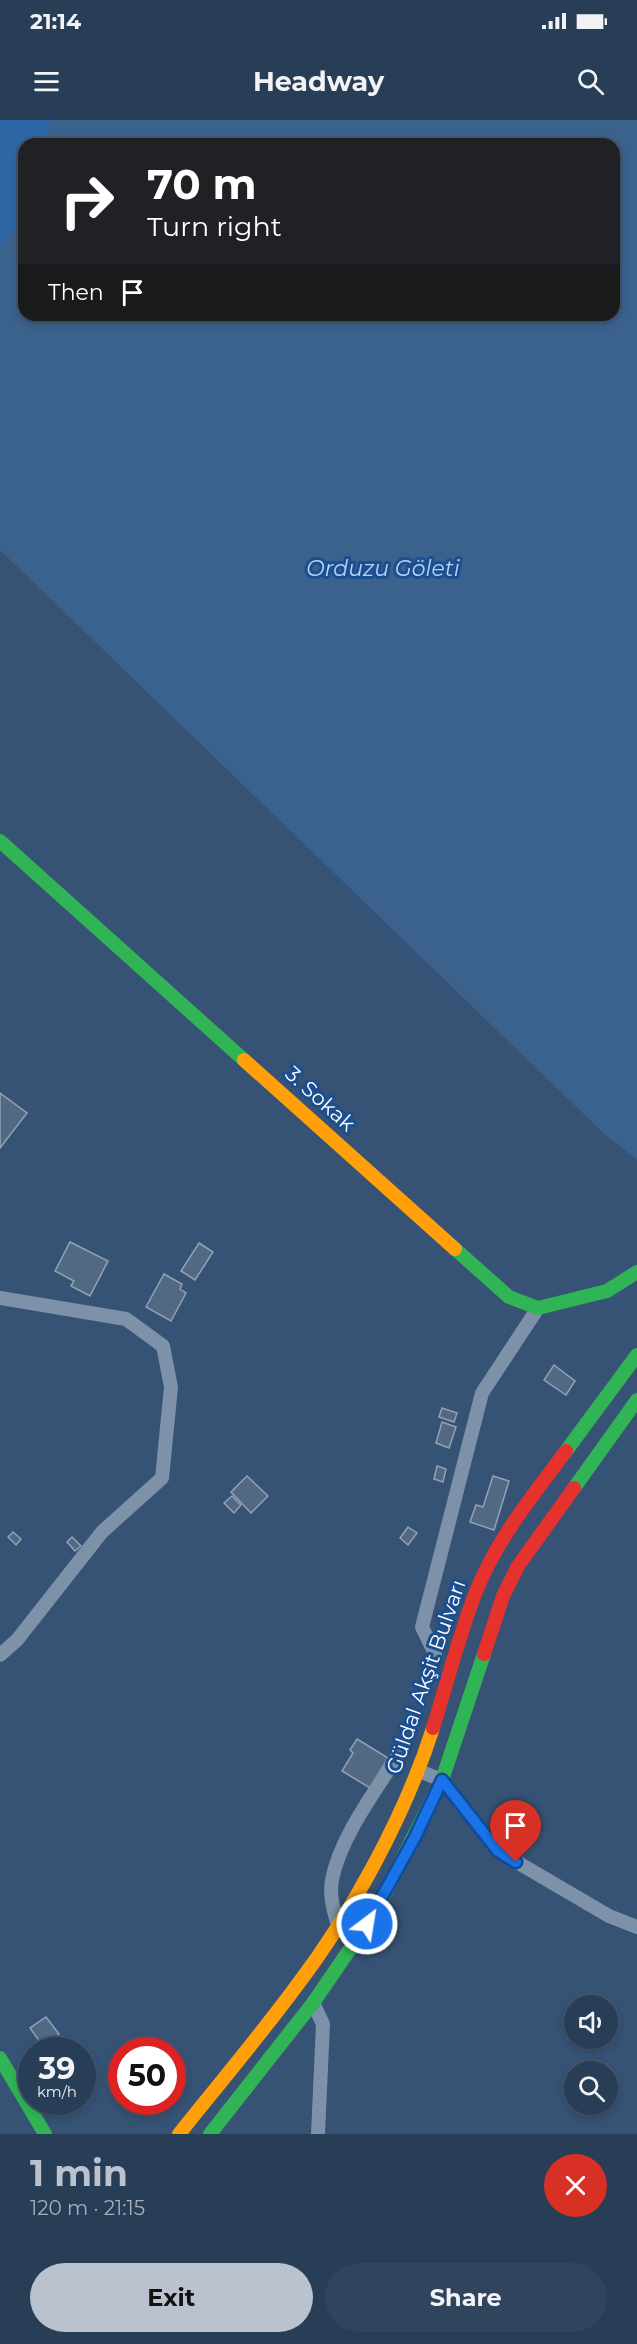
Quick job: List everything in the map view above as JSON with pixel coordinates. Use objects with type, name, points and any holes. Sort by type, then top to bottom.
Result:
[{"type":"main road","name":"3. Sokak","points":[[0,841],[508,1297],[538,1308]]},
{"type":"main road","points":[[538,1308],[607,1291],[637,1272]]},
{"type":"main road","name":"Güldal Akşit Bulvarı","points":[[179,2134],[296,1987],[338,1926],[384,1843],[419,1771],[477,1588],[496,1551],[522,1510],[637,1354]]},
{"type":"main road","points":[[210,2134],[313,2003],[376,1911],[442,1780],[503,1596],[518,1566],[637,1400]]},
{"type":"main road","points":[[0,2058],[45,2134]]},
{"type":"street","points":[[0,1298],[126,1319],[163,1346],[171,1387],[162,1478],[102,1532],[17,1640],[0,1655]]},
{"type":"street","points":[[435,1654],[422,1627],[482,1393],[538,1308]]},
{"type":"street","points":[[338,1926],[331,1902],[332,1880],[350,1830],[397,1757]]},
{"type":"street","points":[[419,1771],[442,1780],[498,1851],[609,1916],[637,1927]]},
{"type":"street","points":[[313,2003],[323,2024],[318,2134]]},
{"type":"shaded area","points":[[0,120],[51,120],[47,138],[18,138],[18,228],[0,247]]},
{"type":"water","name":"Orduzu Göleti","points":[[51,120],[637,120],[637,1160],[602,1132],[0,550],[0,247],[18,228],[18,321],[620,321],[620,138],[47,138]]},
{"type":"building","points":[[0,1093],[27,1113],[0,1148]]},
{"type":"building","points":[[70,1242],[108,1261],[90,1296],[71,1286],[74,1281],[55,1271]]},
{"type":"building","points":[[199,1243],[213,1252],[195,1280],[181,1271]]},
{"type":"building","points":[[164,1274],[182,1284],[180,1289],[186,1293],[171,1321],[146,1307]]},
{"type":"building","points":[[554,1365],[575,1381],[566,1395],[544,1380]]},
{"type":"building","points":[[442,1408],[457,1413],[454,1422],[439,1417]]},
{"type":"building","points":[[442,1422],[456,1427],[449,1448],[436,1443]]},
{"type":"building","points":[[437,1466],[446,1469],[443,1482],[434,1479]]},
{"type":"building","points":[[247,1476],[268,1496],[251,1513],[231,1492]]},
{"type":"building","points":[[493,1476],[509,1481],[494,1530],[470,1522],[476,1505],[483,1507]]},
{"type":"building","points":[[232,1496],[241,1505],[234,1513],[224,1503]]},
{"type":"building","points":[[408,1527],[417,1533],[408,1545],[400,1538]]},
{"type":"building","points":[[13,1532],[21,1539],[16,1545],[8,1537]]},
{"type":"building","points":[[72,1537],[81,1546],[75,1551],[67,1542]]},
{"type":"building","points":[[357,1739],[388,1758],[370,1788],[342,1771],[353,1753],[350,1750]]},
{"type":"building","points":[[46,2017],[59,2034],[55,2037],[36,2037],[30,2028]]},
{"type":"traffic: fast","points":[[0,841],[244,1060]]},
{"type":"traffic: fast","points":[[455,1249],[509,1297],[538,1308],[607,1291],[637,1272]]},
{"type":"traffic: fast","points":[[566,1451],[637,1355]]},
{"type":"traffic: fast","points":[[574,1488],[637,1400]]},
{"type":"traffic: fast","points":[[210,2134],[313,2003],[376,1911],[442,1780],[484,1654]]},
{"type":"traffic: fast","points":[[0,2058],[45,2134]]},
{"type":"traffic: slow","points":[[244,1060],[455,1249]]},
{"type":"traffic: slow","points":[[179,2134],[281,2007],[336,1929],[392,1830],[433,1728]]},
{"type":"traffic: jam","points":[[433,1728],[465,1623],[486,1570],[517,1517],[566,1451]]},
{"type":"traffic: jam","points":[[484,1654],[503,1596],[518,1566],[574,1488]]},
{"type":"route","points":[[367,1924],[415,1837],[442,1780],[498,1851],[516,1862]]}]
